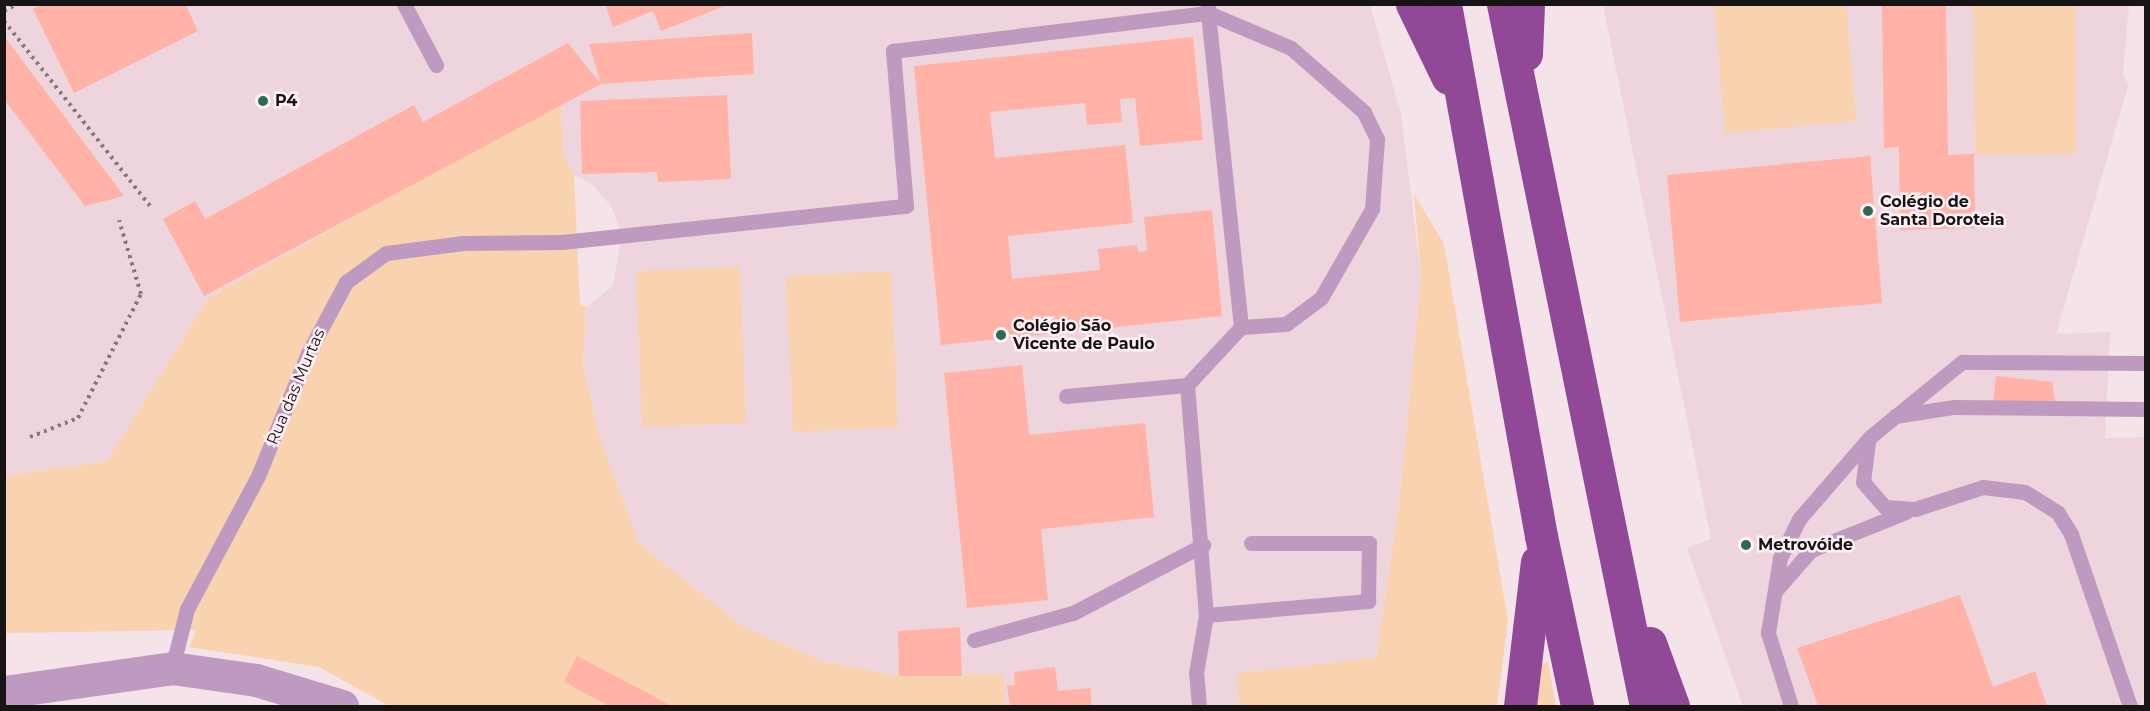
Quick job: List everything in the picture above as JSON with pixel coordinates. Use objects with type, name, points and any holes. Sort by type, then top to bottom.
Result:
[{"type":"highway","points":[[1412,4],[1467,117]]},
{"type":"highway","points":[[1445,4],[1541,536],[1577,706]]},
{"type":"highway","points":[[1503,4],[1646,706]]},
{"type":"highway","points":[[1524,116],[1528,4]]},
{"type":"highway","points":[[1520,706],[1541,536]]},
{"type":"highway","points":[[1616,552],[1673,706]]},
{"type":"street","points":[[4,693],[172,668],[256,680],[342,706]]},
{"type":"lane","points":[[404,4],[436,64]]},
{"type":"lane","points":[[1208,9],[1241,327]]},
{"type":"lane","points":[[1066,396],[1187,385],[1241,327],[1286,324],[1321,298],[1372,209],[1377,139],[1364,112],[1290,48],[1208,9]]},
{"type":"lane","name":"Rua das Murtas","points":[[172,668],[187,609],[258,476],[308,353],[346,282],[386,252],[463,243],[562,242],[906,206],[893,51],[1208,9]]},
{"type":"lane","points":[[1791,706],[1771,649],[1771,597],[1780,558],[1799,519],[1870,437],[1962,362],[2145,363]]},
{"type":"lane","points":[[1187,385],[1203,545],[1206,615],[1196,673],[1199,706]]},
{"type":"lane","points":[[1892,417],[1954,407],[2145,410]]},
{"type":"lane","points":[[1870,437],[1862,469],[1868,493],[1885,507],[1915,509]]},
{"type":"lane","points":[[1771,597],[1811,550],[1915,509],[1983,487],[2025,492],[2058,513],[2072,534],[2130,706]]},
{"type":"lane","points":[[1206,615],[1368,601],[1370,543],[1251,543]]},
{"type":"lane","points":[[974,640],[1073,613],[1203,545]]},
{"type":"path","points":[[4,11],[18,4]]},
{"type":"path","points":[[4,21],[150,206]]},
{"type":"path","points":[[30,437],[78,418],[141,294],[119,220]]},
{"type":"shaded area","name":"Colégio São Vicente de Paulo","points":[[4,5],[1370,5],[1401,114],[1421,275],[1399,504],[1376,658],[1237,673],[1239,706],[1005,706],[1002,674],[899,676],[823,661],[742,626],[639,543],[599,435],[583,364],[586,307],[613,286],[622,234],[611,206],[592,184],[574,175],[563,154],[561,102],[208,298],[107,461],[5,476]]},
{"type":"shaded area","points":[[1603,5],[2129,5],[2123,73],[2128,86],[2056,334],[2110,332],[2105,438],[2145,437],[2145,706],[1743,706],[1687,548],[1711,539]]},
{"type":"shaded area","points":[[1714,5],[1846,5],[1856,121],[1725,133]]},
{"type":"shaded area","points":[[1973,5],[2075,5],[2077,154],[1975,155]]},
{"type":"shaded area","points":[[561,101],[563,154],[574,175],[580,304],[586,307],[583,364],[599,435],[639,543],[742,626],[823,661],[899,676],[1003,674],[1005,706],[389,706],[319,667],[189,647],[196,630],[5,633],[4,476],[107,461],[208,298]]},
{"type":"shaded area","points":[[1414,194],[1444,244],[1508,621],[1497,706],[1239,706],[1236,673],[1376,658],[1399,504],[1421,275]]},
{"type":"shaded area","points":[[740,267],[746,423],[642,427],[636,271]]},
{"type":"shaded area","points":[[891,271],[898,427],[793,432],[786,276]]},
{"type":"shaded area","points":[[1548,662],[1556,706],[1533,706],[1539,665]]},
{"type":"building","points":[[43,4],[185,4],[198,31],[74,93],[33,9]]},
{"type":"building","points":[[605,4],[727,5],[661,31],[653,11],[613,27]]},
{"type":"building","points":[[1882,4],[1946,4],[1948,155],[1974,154],[1975,228],[1900,230],[1899,147],[1884,148]]},
{"type":"building","points":[[752,33],[754,74],[601,84],[589,44]]},
{"type":"building","points":[[4,36],[124,196],[85,206],[4,99]]},
{"type":"building","points":[[1193,37],[1203,140],[1140,146],[1135,98],[1120,99],[1122,122],[1087,125],[1085,103],[990,112],[995,158],[1125,145],[1133,223],[1008,236],[1012,279],[1100,270],[1098,249],[1137,245],[1138,252],[1147,251],[1144,217],[1212,210],[1222,316],[941,345],[914,66]]},
{"type":"building","points":[[568,43],[601,84],[204,296],[163,219],[195,201],[205,219],[414,105],[423,122]]},
{"type":"building","points":[[727,95],[731,179],[658,182],[657,172],[582,174],[580,101]]},
{"type":"building","points":[[1870,156],[1882,303],[1680,322],[1667,175]]},
{"type":"building","points":[[1022,365],[1029,435],[1145,423],[1154,517],[1041,529],[1048,600],[967,608],[944,373]]},
{"type":"building","points":[[1996,376],[2052,382],[2056,405],[1993,402]]},
{"type":"building","points":[[1960,595],[1993,687],[2035,671],[2047,706],[1818,706],[1797,648]]},
{"type":"building","points":[[960,627],[962,676],[899,676],[898,631]]},
{"type":"building","points":[[577,656],[672,706],[609,706],[564,682]]},
{"type":"building","points":[[1055,667],[1058,691],[1090,688],[1092,706],[1010,706],[1007,686],[1015,685],[1014,672]]},
{"type":"place","name":"P4","points":[[263,101]]},
{"type":"place","name":"Colégio de Santa Doroteia","points":[[1868,211]]},
{"type":"place","name":"Colégio São Vicente de Paulo","points":[[1001,335]]},
{"type":"place","name":"Metrovóide","points":[[1746,545]]}]
